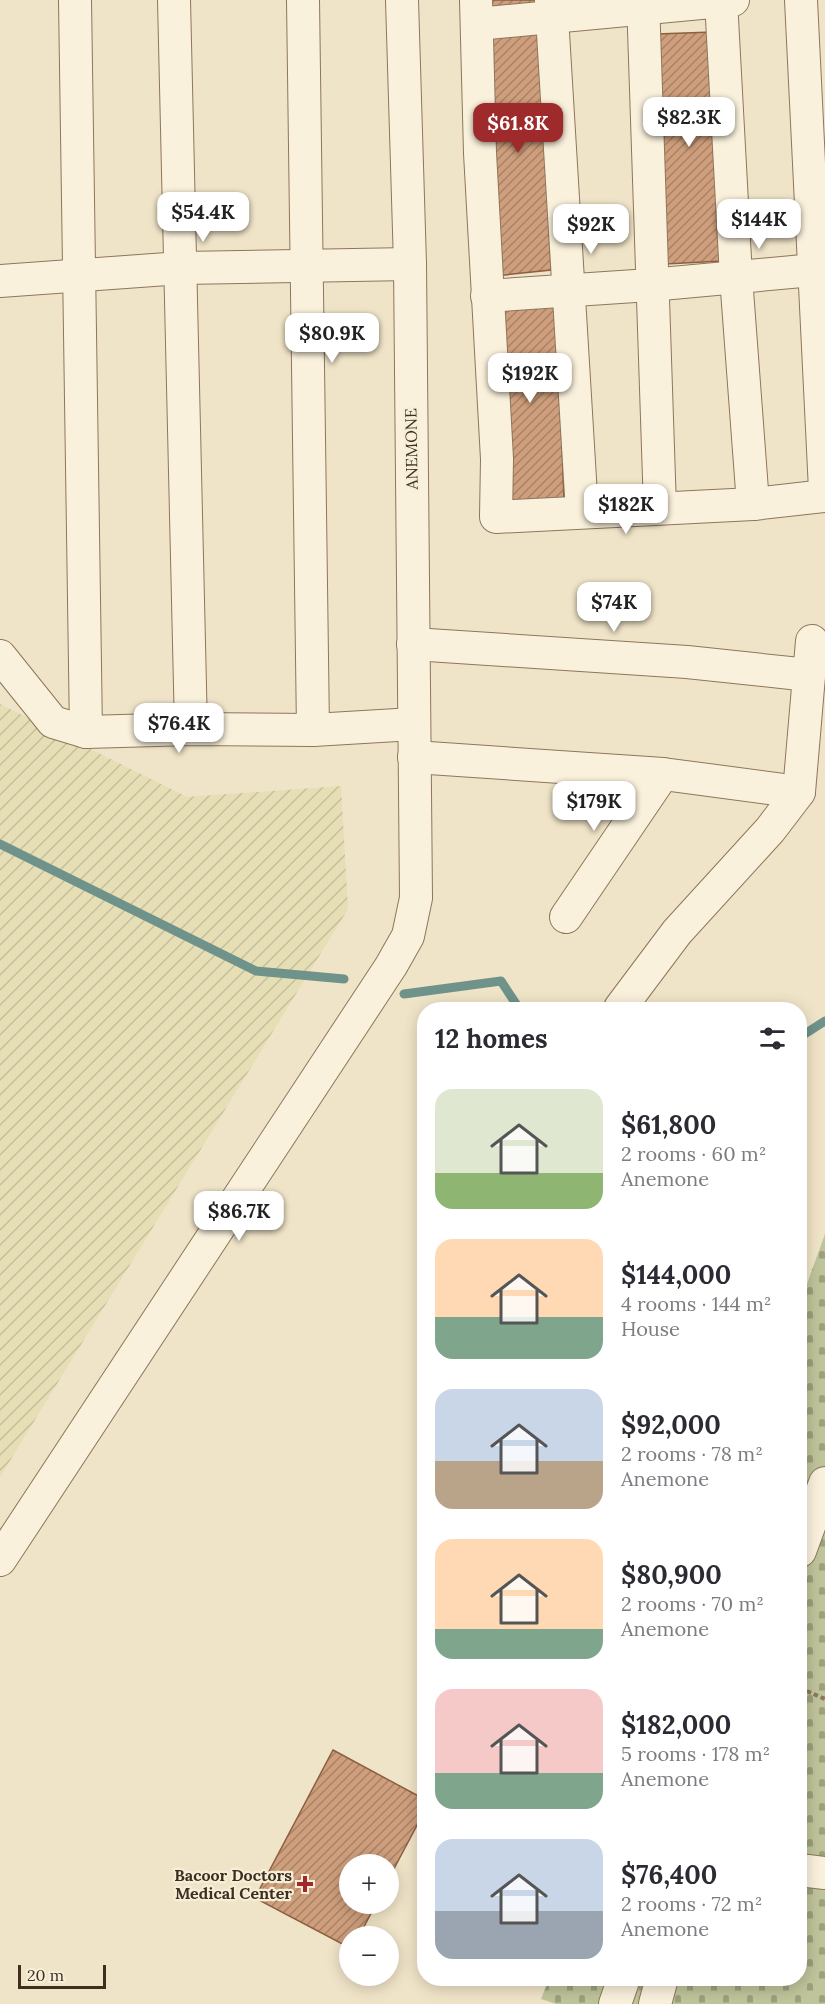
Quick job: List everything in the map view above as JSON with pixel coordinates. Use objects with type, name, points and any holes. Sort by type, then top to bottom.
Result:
[{"type":"street","points":[[75,0],[86,732]]},
{"type":"street","points":[[174,0],[191,729]]},
{"type":"street","points":[[303,0],[313,730]]},
{"type":"street","name":"ANEMONE","points":[[0,1560],[391,966],[408,936],[416,898],[410,264],[402,0]]},
{"type":"street","points":[[753,504],[736,277],[725,0],[477,12],[480,153],[497,459],[496,517],[753,504],[825,496]]},
{"type":"street","points":[[801,0],[819,269],[825,490]]},
{"type":"street","points":[[643,4],[650,285],[660,508]]},
{"type":"street","points":[[552,8],[582,512]]},
{"type":"street","points":[[0,281],[181,268],[410,264]]},
{"type":"street","points":[[487,296],[650,285],[819,269]]},
{"type":"street","points":[[624,1002],[677,932],[770,830],[799,792],[812,641]]},
{"type":"street","points":[[413,644],[687,662],[809,675]]},
{"type":"street","points":[[0,656],[53,722],[86,732],[191,729],[313,730],[414,724]]},
{"type":"street","points":[[414,757],[663,774],[799,792]]},
{"type":"street","points":[[566,917],[663,774]]},
{"type":"street","points":[[807,1532],[825,1483]]},
{"type":"street","points":[[807,1871],[825,1873]]},
{"type":"street","points":[[615,2004],[621,1986]]},
{"type":"street","points":[[655,2004],[660,1986]]},
{"type":"path","points":[[807,1691],[825,1699]]},
{"type":"shaded area","points":[[0,704],[187,797],[341,786],[348,909],[0,1477]]},
{"type":"green space","points":[[825,1234],[825,2004],[556,2004],[541,1999],[546,1986],[807,1986],[807,1284]]},
{"type":"building","points":[[484,0],[538,0],[538,7],[484,12]]},
{"type":"building","points":[[712,32],[722,261],[666,264],[657,34]]},
{"type":"building","points":[[541,33],[551,270],[495,276],[486,34]]},
{"type":"building","points":[[557,305],[564,502],[505,507],[495,306]]},
{"type":"building","points":[[333,1750],[417,1795],[417,1825],[399,1859],[399,1854],[339,1854],[339,1914],[371,1914],[364,1926],[339,1926],[339,1942],[255,1898]]},
{"type":"waterway","points":[[0,844],[256,971],[344,979]]},
{"type":"waterway","points":[[404,994],[501,981],[515,1002]]},
{"type":"waterway","points":[[807,1033],[825,1021]]},
{"type":"place","name":"Bacoor Doctors Medical Center","points":[[305,1884]]}]
